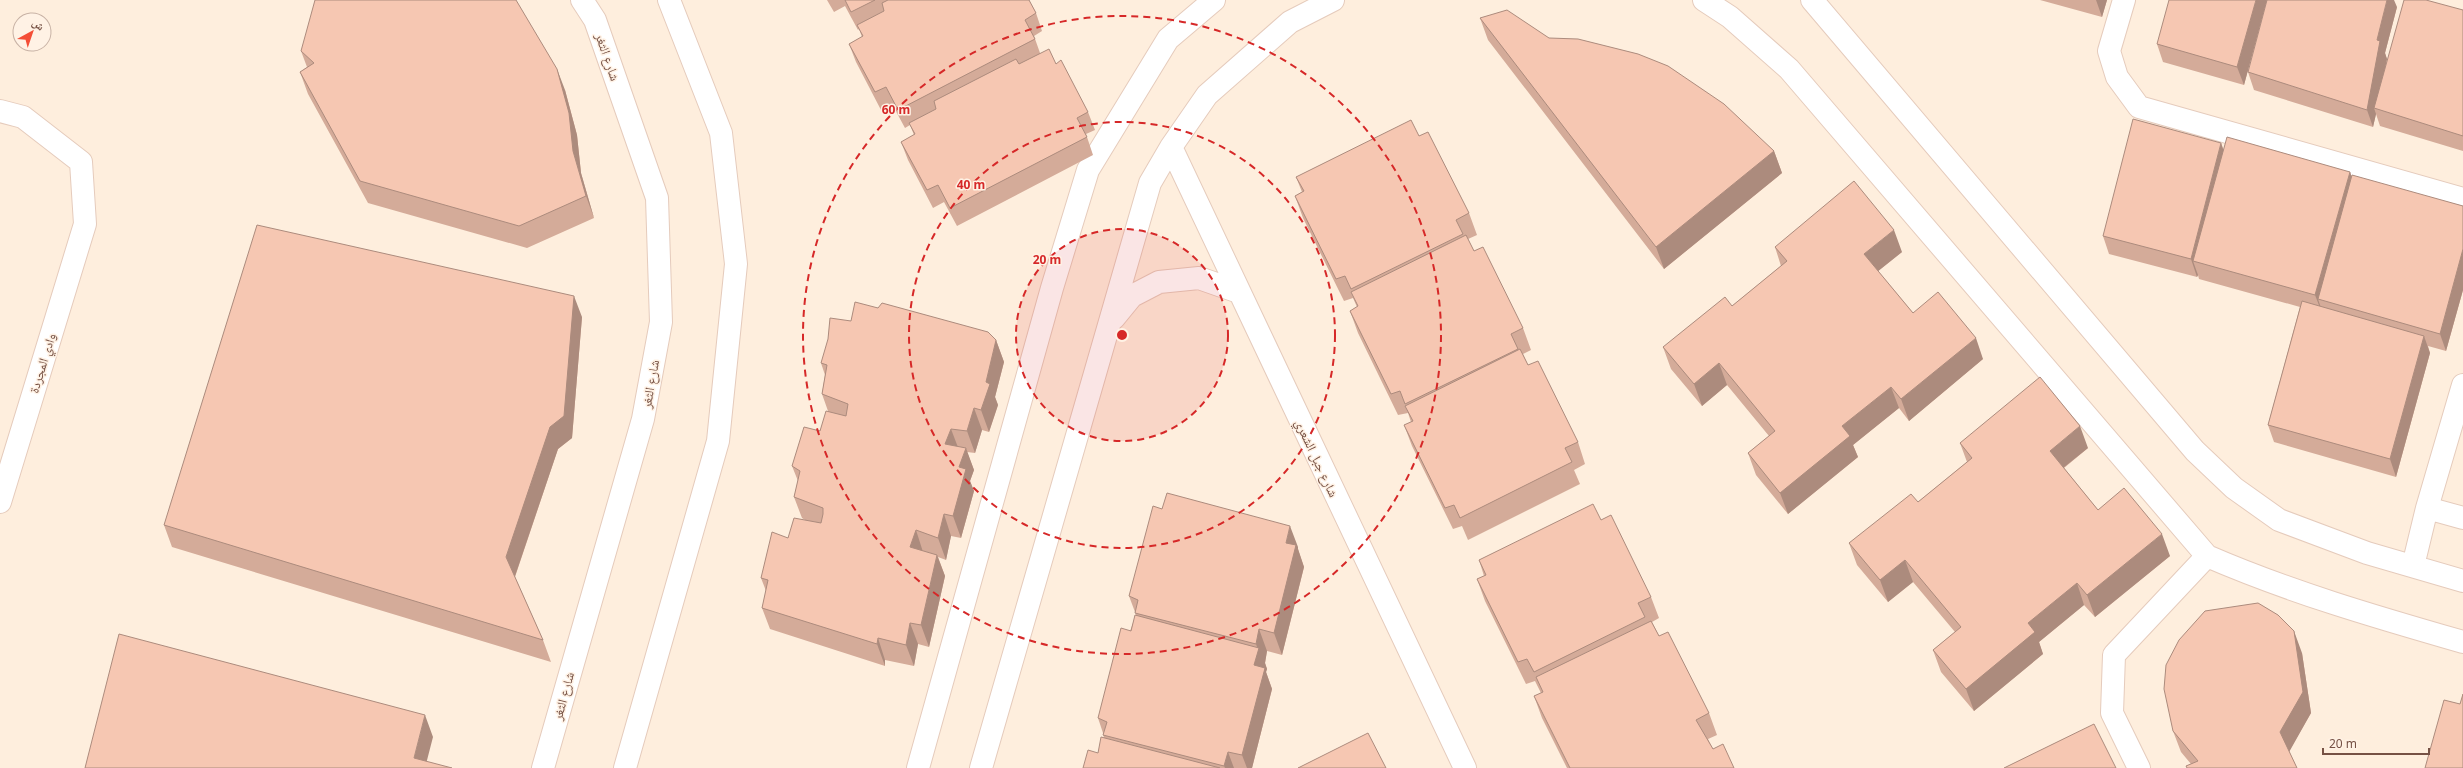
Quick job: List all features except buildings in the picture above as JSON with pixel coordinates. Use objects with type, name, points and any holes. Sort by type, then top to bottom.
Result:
[{"type":"street","name":"شارع الثغر","points":[[543,768],[644,419],[660,322],[657,198],[595,20],[582,0]]},
{"type":"street","points":[[625,768],[718,441],[736,264],[721,133],[669,0]]},
{"type":"street","points":[[918,768],[1049,296],[1088,170],[1168,39],[1214,0]]},
{"type":"street","points":[[981,768],[1150,183],[1171,147],[1206,95],[1290,22],[1333,0]]},
{"type":"street","points":[[1704,0],[1730,17],[1789,69],[2207,556],[2248,573],[2363,613],[2463,642]]},
{"type":"street","points":[[1812,0],[2194,451],[2234,488],[2279,520],[2367,553],[2463,581]]},
{"type":"street","points":[[2124,0],[2109,51],[2117,77],[2139,107],[2463,199]]},
{"type":"street","name":"وادي المجردة","points":[[0,111],[23,117],[81,162],[85,224],[0,502]]},
{"type":"street","name":"شارع جبل الشعري","points":[[1171,147],[1465,768]]},
{"type":"street","points":[[1108,325],[1132,296],[1159,282],[1200,278],[1239,292]]},
{"type":"street","points":[[2413,566],[2427,508],[2463,385]]},
{"type":"street","points":[[2427,508],[2463,518]]},
{"type":"street","points":[[2139,768],[2112,713],[2114,655],[2207,556]]}]
